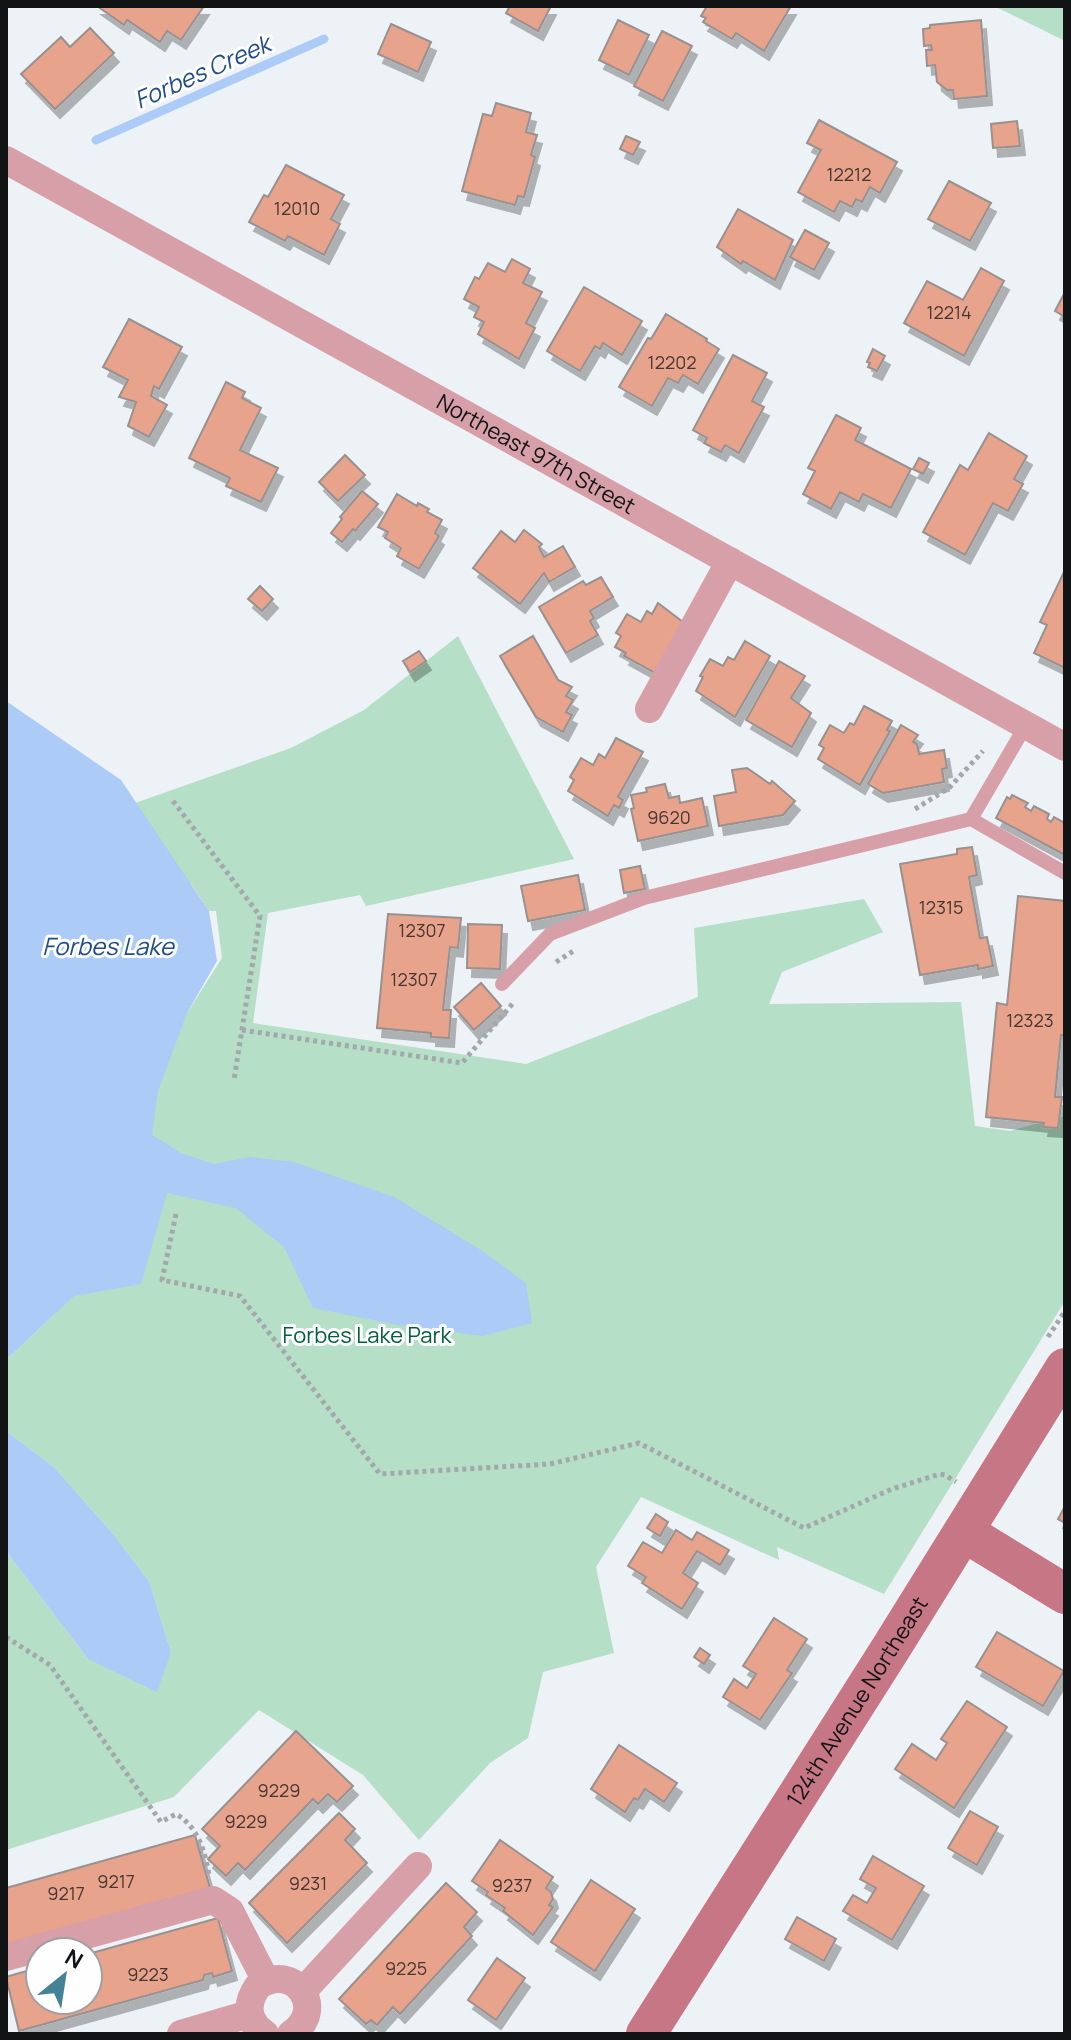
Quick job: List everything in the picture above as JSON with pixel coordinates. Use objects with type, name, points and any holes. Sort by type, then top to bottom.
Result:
[{"type":"main road","name":"124th Avenue Northeast","points":[[646,2034],[1065,1368]]},
{"type":"main road","points":[[964,1532],[1065,1594]]},
{"type":"street","name":"Northeast 97th Street","points":[[6,160],[1065,747]]},
{"type":"street","points":[[649,709],[730,561]]},
{"type":"street","points":[[303,1991],[418,1866]]},
{"type":"street","points":[[6,1957],[213,1900],[230,1911],[266,1981]]},
{"type":"street","points":[[181,2034],[257,2024],[251,1995],[266,1981],[286,1980],[303,1991],[308,2009],[301,2027],[291,2034]]},
{"type":"lane","points":[[971,819],[1026,725]]},
{"type":"lane","points":[[502,984],[550,934],[644,898],[971,819],[1065,873]]},
{"type":"path","points":[[173,801],[260,916],[234,1080]]},
{"type":"path","points":[[242,1030],[462,1063],[520,996],[502,984]]},
{"type":"path","points":[[176,1214],[162,1280],[240,1296],[380,1474],[550,1464],[639,1443],[804,1528],[892,1489],[940,1474],[957,1483]]},
{"type":"path","points":[[6,1637],[50,1665],[161,1822],[176,1814],[189,1822],[205,1851],[213,1900]]},
{"type":"green space","points":[[994,6],[1065,6],[1065,41]]},
{"type":"green space","name":"Forbes Lake Park","points":[[458,636],[574,859],[366,906],[360,895],[268,913],[253,1023],[526,1064],[698,997],[694,928],[864,899],[883,932],[782,972],[769,1004],[961,1002],[975,1126],[1010,1131],[1065,1116],[1065,1301],[884,1594],[777,1547],[779,1560],[641,1497],[596,1567],[614,1653],[543,1672],[528,1738],[490,1763],[419,1840],[363,1775],[259,1710],[174,1797],[6,1850],[6,1551],[88,1659],[171,1652],[149,1581],[113,1534],[54,1467],[6,1431],[6,1360],[57,1312],[187,1013],[222,958],[216,911],[209,911],[192,885],[121,808],[291,748],[364,710]]},
{"type":"water","name":"Forbes Lake","points":[[6,701],[121,780],[209,911],[217,961],[187,1013],[158,1091],[152,1135],[181,1153],[214,1164],[250,1157],[294,1162],[394,1197],[481,1250],[526,1283],[532,1323],[483,1336],[398,1325],[313,1308],[284,1247],[236,1208],[167,1193],[141,1284],[74,1296],[6,1360]]},
{"type":"water","points":[[6,1431],[54,1467],[113,1534],[149,1581],[171,1652],[157,1692],[88,1659],[6,1551]]},
{"type":"building","points":[[97,6],[204,6],[181,40],[167,31],[160,42],[127,20],[124,25]]},
{"type":"building","points":[[510,6],[551,6],[538,31],[506,13]]},
{"type":"building","points":[[707,6],[791,6],[764,51],[736,33],[732,39],[703,22],[706,18],[701,16]]},
{"type":"building","points":[[618,20],[649,35],[629,75],[599,60]]},
{"type":"building","points":[[981,20],[987,96],[954,99],[953,90],[947,90],[937,82],[935,65],[927,66],[926,50],[932,50],[931,45],[924,46],[923,29],[930,28],[930,25]]},
{"type":"building","points":[[391,24],[431,42],[418,72],[378,54]]},
{"type":"building","points":[[90,28],[114,53],[55,109],[21,74],[61,37],[70,47]]},
{"type":"building","points":[[662,31],[692,46],[663,101],[634,86]]},
{"type":"building","points":[[496,103],[531,113],[526,132],[537,135],[531,155],[535,157],[524,197],[518,196],[515,205],[462,191],[483,114],[492,116]]},
{"type":"building","points":[[819,120],[897,162],[880,193],[870,187],[862,202],[856,199],[852,207],[840,201],[834,212],[798,192],[821,150],[807,143]]},
{"type":"building","points":[[1017,121],[1020,146],[993,148],[991,124]]},
{"type":"building","points":[[626,136],[640,142],[633,155],[620,149]]},
{"type":"building","points":[[286,165],[344,195],[331,219],[340,224],[324,255],[288,236],[285,241],[249,222]]},
{"type":"building","points":[[949,181],[991,203],[970,241],[928,219]]},
{"type":"building","points":[[738,209],[793,240],[775,280],[743,261],[741,264],[717,247]]},
{"type":"building","points":[[805,230],[829,243],[814,270],[790,257]]},
{"type":"building","points":[[512,259],[530,269],[523,283],[542,292],[526,323],[535,328],[519,359],[478,334],[484,322],[474,317],[479,307],[464,299],[475,277],[479,279],[488,263],[505,272]]},
{"type":"building","points":[[981,268],[1004,281],[964,356],[904,323],[927,281],[963,300]]},
{"type":"building","points":[[584,287],[642,321],[622,355],[603,343],[600,349],[595,346],[580,371],[547,351]]},
{"type":"building","points":[[1065,292],[1065,317],[1055,311]]},
{"type":"building","points":[[666,314],[719,349],[698,384],[683,375],[678,383],[668,378],[652,406],[619,387]]},
{"type":"building","points":[[129,319],[182,347],[159,389],[154,386],[151,396],[167,405],[149,437],[128,426],[136,402],[119,397],[128,380],[103,367]]},
{"type":"building","points":[[873,349],[885,356],[877,371],[868,367],[870,363],[867,362]]},
{"type":"building","points":[[733,355],[767,373],[752,401],[764,407],[739,453],[725,445],[721,452],[704,443],[707,438],[693,430]]},
{"type":"building","points":[[226,382],[245,392],[242,398],[261,408],[240,450],[278,468],[261,502],[226,486],[230,478],[189,458]]},
{"type":"building","points":[[836,415],[861,428],[855,440],[911,469],[891,508],[863,494],[859,502],[840,492],[831,509],[803,494],[815,471],[808,468]]},
{"type":"building","points":[[989,433],[1027,456],[1014,479],[1023,484],[1008,511],[993,503],[965,555],[923,532],[960,465],[968,470]]},
{"type":"building","points":[[345,455],[365,475],[338,501],[319,482]]},
{"type":"building","points":[[919,458],[929,463],[923,474],[913,469]]},
{"type":"building","points":[[362,491],[378,504],[342,542],[331,533]]},
{"type":"building","points":[[397,494],[429,509],[427,512],[442,520],[435,533],[439,536],[419,569],[397,556],[401,548],[385,538],[388,532],[378,527]]},
{"type":"building","points":[[524,530],[542,544],[539,547],[544,557],[563,546],[575,567],[549,582],[544,573],[520,604],[473,568],[501,531],[515,542]]},
{"type":"building","points":[[1065,570],[1065,668],[1034,653],[1047,625],[1040,622]]},
{"type":"building","points":[[601,577],[613,597],[590,611],[594,618],[590,621],[598,635],[566,653],[539,607],[583,581],[586,585]]},
{"type":"building","points":[[260,586],[273,599],[262,611],[248,599]]},
{"type":"building","points":[[658,603],[683,622],[655,673],[624,656],[626,653],[615,647],[621,636],[616,633],[627,614],[641,622],[647,611],[652,614]]},
{"type":"building","points":[[533,636],[558,680],[572,687],[566,696],[573,700],[566,712],[572,715],[563,732],[536,717],[500,656]]},
{"type":"building","points":[[745,641],[770,656],[735,717],[696,691],[710,659],[723,666],[728,657],[734,660]]},
{"type":"building","points":[[419,651],[426,661],[410,672],[403,661]]},
{"type":"building","points":[[779,661],[805,676],[791,698],[811,713],[792,747],[746,720]]},
{"type":"building","points":[[864,706],[892,721],[887,730],[890,731],[860,785],[818,759],[824,748],[819,745],[830,725],[844,733],[850,723],[854,725]]},
{"type":"building","points":[[901,725],[918,735],[913,742],[917,744],[919,754],[944,750],[947,768],[942,769],[944,782],[883,793],[868,784]]},
{"type":"building","points":[[616,738],[643,752],[618,797],[623,800],[619,808],[614,805],[608,816],[568,791],[574,780],[570,777],[581,758],[593,765],[599,754],[605,758]]},
{"type":"building","points":[[747,768],[770,784],[772,781],[795,801],[783,815],[719,826],[714,796],[736,792],[732,770]]},
{"type":"building","points":[[665,784],[669,798],[679,796],[680,803],[702,798],[708,826],[638,841],[631,795]]},
{"type":"building","points":[[1012,795],[1028,803],[1025,807],[1031,811],[1034,806],[1049,814],[1047,819],[1051,822],[1054,817],[1065,823],[1065,855],[996,818],[1007,797],[1010,799]]},
{"type":"building","points":[[972,847],[977,875],[969,877],[980,938],[987,937],[993,966],[978,969],[978,965],[920,975],[900,864],[957,854],[957,849]]},
{"type":"building","points":[[640,866],[645,889],[624,893],[620,870]]},
{"type":"building","points":[[578,875],[585,910],[528,921],[521,886]]},
{"type":"building","points":[[1018,896],[1065,901],[1065,1035],[1061,1035],[1055,1097],[1062,1097],[1058,1128],[1043,1127],[1044,1123],[986,1117],[997,1003],[1007,1005]]},
{"type":"building","points":[[388,914],[461,918],[458,948],[450,947],[443,1010],[451,1010],[449,1038],[431,1037],[431,1033],[377,1028]]},
{"type":"building","points":[[468,924],[502,925],[500,969],[467,968]]},
{"type":"building","points":[[481,983],[501,1006],[474,1030],[454,1007]]},
{"type":"building","points":[[1065,1506],[1065,1523],[1058,1519]]},
{"type":"building","points":[[656,1514],[668,1522],[660,1536],[647,1528]]},
{"type":"building","points":[[676,1530],[692,1540],[697,1532],[729,1550],[720,1565],[697,1551],[683,1573],[698,1583],[682,1609],[642,1583],[646,1577],[628,1566],[643,1542],[662,1553]]},
{"type":"building","points":[[774,1618],[807,1639],[787,1670],[792,1673],[760,1720],[723,1697],[734,1679],[747,1688],[756,1674],[743,1666]]},
{"type":"building","points":[[997,1632],[1064,1671],[1043,1706],[976,1667]]},
{"type":"building","points":[[700,1648],[710,1655],[704,1664],[694,1657]]},
{"type":"building","points":[[967,1701],[1007,1727],[954,1808],[895,1769],[912,1744],[936,1760],[947,1743],[941,1739]]},
{"type":"building","points":[[296,1731],[353,1786],[337,1802],[328,1794],[318,1804],[313,1799],[245,1870],[238,1863],[226,1876],[208,1859],[220,1846],[202,1829]]},
{"type":"building","points":[[619,1745],[677,1783],[664,1802],[645,1789],[625,1812],[591,1789]]},
{"type":"building","points":[[970,1811],[998,1827],[977,1865],[948,1848]]},
{"type":"building","points":[[339,1813],[355,1829],[345,1840],[367,1863],[287,1943],[249,1903]]},
{"type":"building","points":[[195,1835],[210,1888],[41,1936],[24,1936],[24,1941],[6,1946],[6,1888]]},
{"type":"building","points":[[500,1840],[553,1877],[546,1888],[551,1892],[553,1899],[549,1905],[553,1907],[533,1935],[472,1881]]},
{"type":"building","points":[[873,1856],[924,1886],[892,1940],[843,1911],[853,1895],[867,1903],[876,1888],[860,1879]]},
{"type":"building","points":[[591,1880],[635,1909],[595,1971],[551,1942]]},
{"type":"building","points":[[446,1883],[477,1912],[464,1927],[472,1936],[400,2014],[393,2007],[377,2025],[371,2020],[366,2024],[339,1999]]},
{"type":"building","points":[[797,1917],[836,1939],[824,1961],[785,1939]]},
{"type":"building","points":[[218,1918],[232,1971],[213,1977],[212,1973],[204,1975],[203,1980],[104,2007],[104,1950]]},
{"type":"building","points":[[497,1958],[525,1978],[496,2020],[468,2000]]},
{"type":"building","points":[[24,1972],[24,2016],[73,2016],[19,2031],[6,1977]]},
{"type":"waterway","name":"Forbes Creek","points":[[96,140],[324,39]]}]
